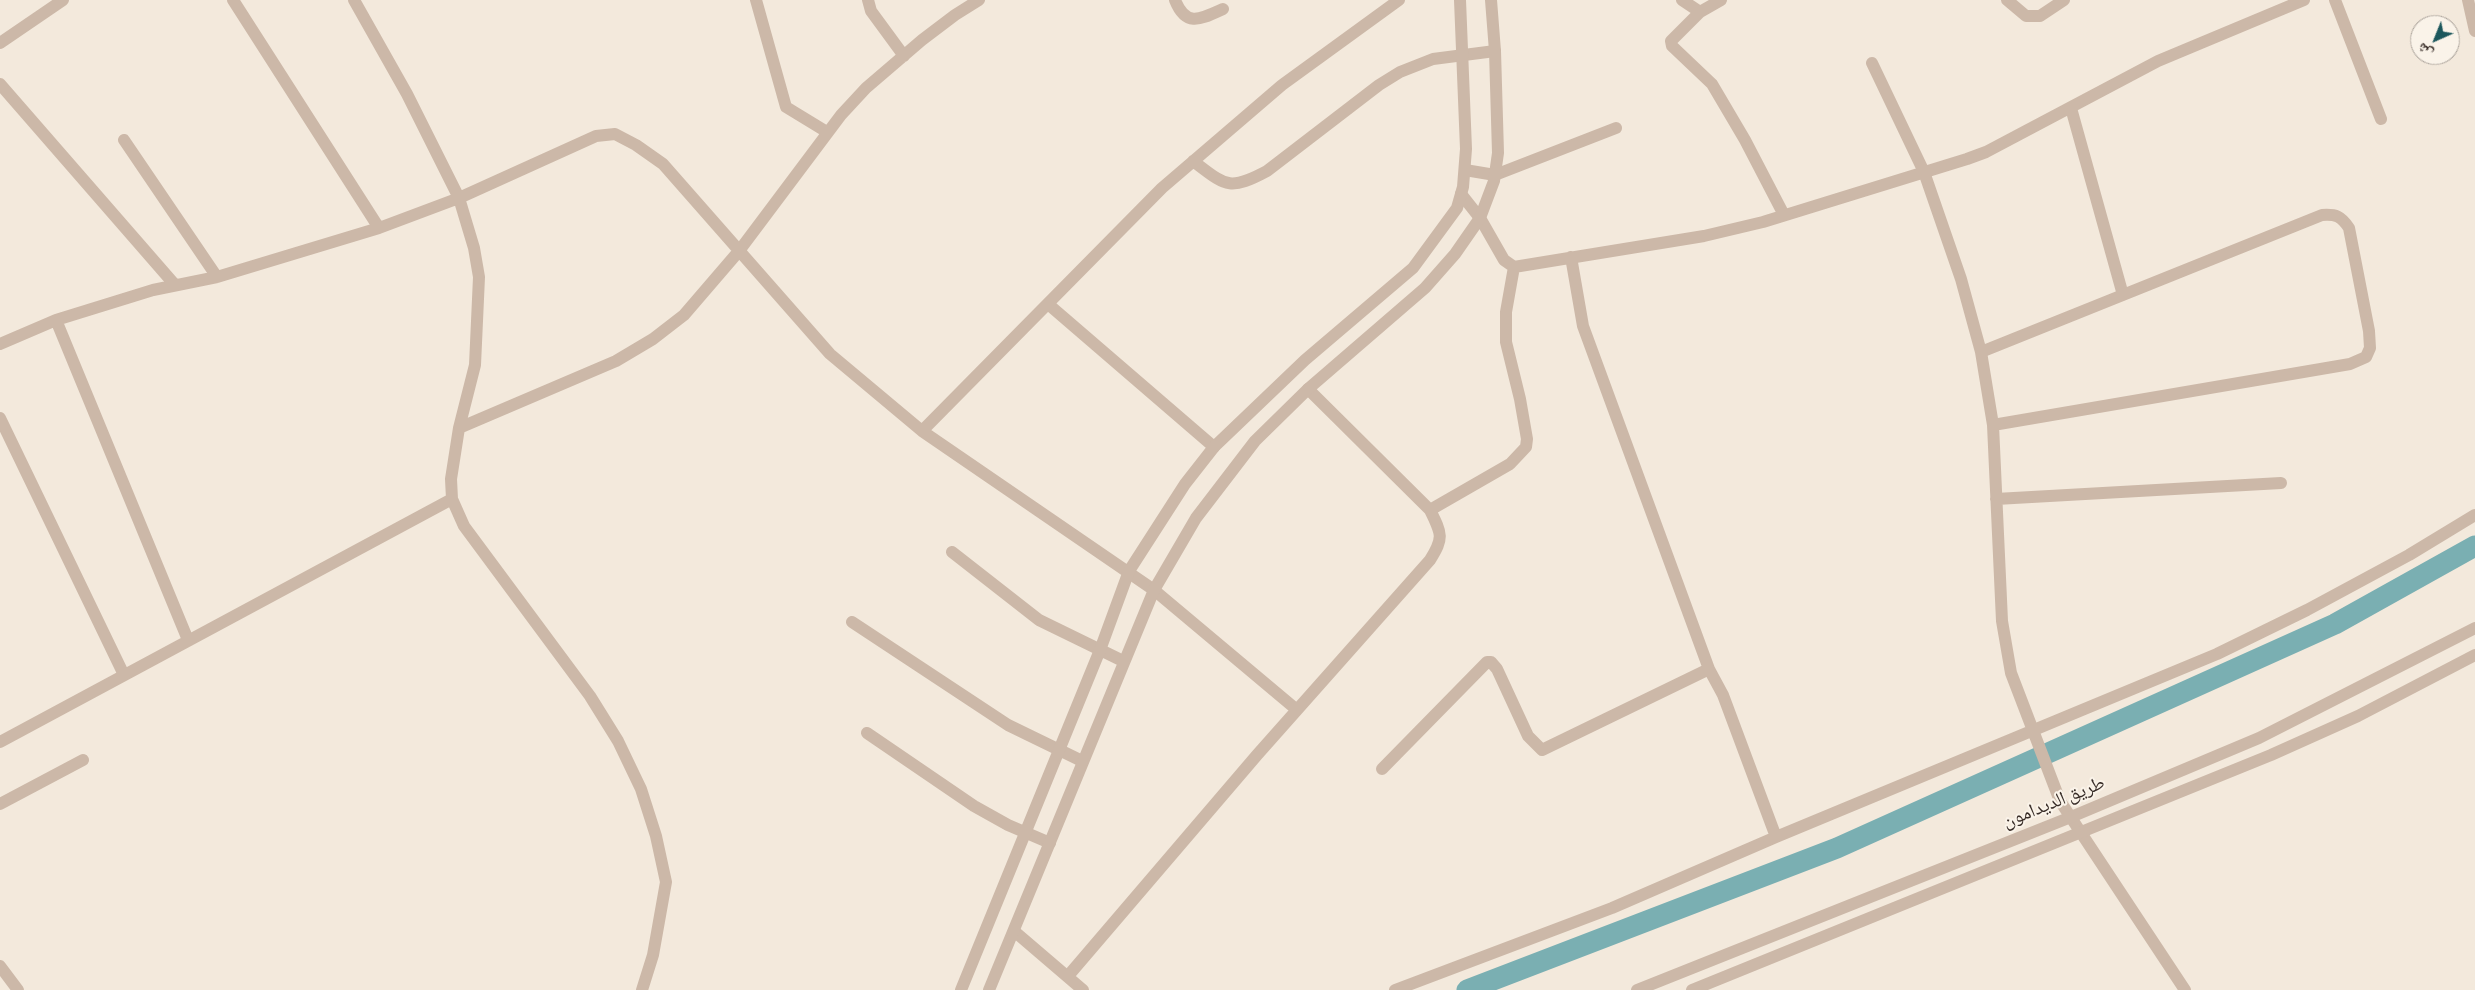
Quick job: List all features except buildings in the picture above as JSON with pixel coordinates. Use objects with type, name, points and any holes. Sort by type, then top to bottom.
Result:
[{"type":"street","points":[[0,43],[62,0]]},
{"type":"street","points":[[233,0],[379,228]]},
{"type":"street","points":[[354,0],[406,94],[459,198],[474,248],[479,277],[475,365],[459,428],[451,479],[452,499],[464,526],[590,696],[618,741],[641,789],[656,836],[666,882],[653,955],[642,990]]},
{"type":"street","points":[[756,0],[786,107],[827,132]]},
{"type":"street","points":[[868,0],[871,11],[904,56]]},
{"type":"street","points":[[459,428],[616,360],[653,339],[684,315],[740,251],[827,132],[866,88],[955,15],[979,0]]},
{"type":"street","points":[[1175,0],[1182,14],[1188,19],[1199,19],[1223,9]]},
{"type":"street","points":[[922,431],[1162,188],[1282,86],[1399,0]]},
{"type":"street","points":[[961,990],[1100,650],[1129,571],[1185,484],[1214,447],[1304,360],[1413,268],[1457,208],[1462,194],[1465,170],[1460,0]]},
{"type":"street","points":[[989,990],[1123,661],[1154,590],[1196,518],[1222,481],[1255,441],[1308,389],[1425,288],[1455,254],[1480,218],[1495,175],[1498,130],[1491,0]]},
{"type":"street","points":[[1682,0],[1700,12]]},
{"type":"street","points":[[1721,0],[1700,12],[1671,41],[1672,46],[1712,84],[1745,140],[1784,215]]},
{"type":"street","points":[[2007,0],[2026,16],[2040,16],[2064,0]]},
{"type":"street","points":[[1462,194],[1480,218],[1504,260],[1514,267],[1680,241],[1784,215],[1986,152],[2158,61],[2304,0]]},
{"type":"street","points":[[2335,0],[2381,119]]},
{"type":"street","points":[[2468,0],[2475,31]]},
{"type":"street","points":[[1193,161],[1229,185],[1252,179],[1267,171],[1379,85],[1400,72],[1434,59],[1495,51]]},
{"type":"street","points":[[1872,63],[1924,172],[1961,278],[1981,352],[1993,425],[2004,640],[2011,673],[2038,748],[2060,801],[2185,990]]},
{"type":"street","points":[[0,84],[176,286]]},
{"type":"street","points":[[2071,108],[2123,295]]},
{"type":"street","points":[[1465,170],[1495,175],[1616,128]]},
{"type":"street","points":[[0,344],[56,320],[153,290],[217,277],[379,228],[459,198],[596,136],[615,134],[636,144],[663,164],[830,354],[922,431],[1003,488],[1129,571],[1154,590],[1297,710]]},
{"type":"street","points":[[124,140],[217,277]]},
{"type":"street","points":[[1981,352],[2322,215],[2336,214],[2343,219],[2348,228],[2369,331],[2370,348],[2366,357],[2350,364],[1993,425]]},
{"type":"street","points":[[1571,257],[1583,326],[1709,669],[1723,695],[1776,837]]},
{"type":"street","points":[[1430,510],[1510,464],[1526,447],[1527,439],[1520,399],[1506,342],[1506,312],[1514,267]]},
{"type":"street","points":[[1048,304],[1214,447]]},
{"type":"street","points":[[56,320],[188,640]]},
{"type":"street","points":[[1068,976],[1297,710],[1430,560],[1440,543],[1440,530],[1430,510],[1308,389]]},
{"type":"street","points":[[0,418],[124,675]]},
{"type":"street","points":[[1996,499],[2281,483]]},
{"type":"street","points":[[0,742],[452,499]]},
{"type":"street","points":[[1395,990],[1612,908],[1776,837],[2225,650],[2409,555],[2475,515]]},
{"type":"street","points":[[952,552],[1039,620],[1123,661]]},
{"type":"street","points":[[852,622],[996,717],[1058,751],[1082,761]]},
{"type":"street","name":"طريق الديدامون","points":[[1636,990],[2071,817],[2259,738],[2475,628]]},
{"type":"street","name":"طريق الديدامون","points":[[1692,990],[2271,755],[2358,716],[2475,655]]},
{"type":"street","points":[[1382,769],[1487,662],[1491,662],[1497,669],[1528,736],[1542,750],[1709,669]]},
{"type":"street","points":[[867,734],[974,806],[1024,833],[1050,843]]},
{"type":"street","points":[[0,804],[83,760]]},
{"type":"street","points":[[1014,931],[1083,990]]},
{"type":"street","points":[[0,966],[18,990]]},
{"type":"waterway","points":[[1467,990],[1837,848],[2335,624],[2475,546]]}]
